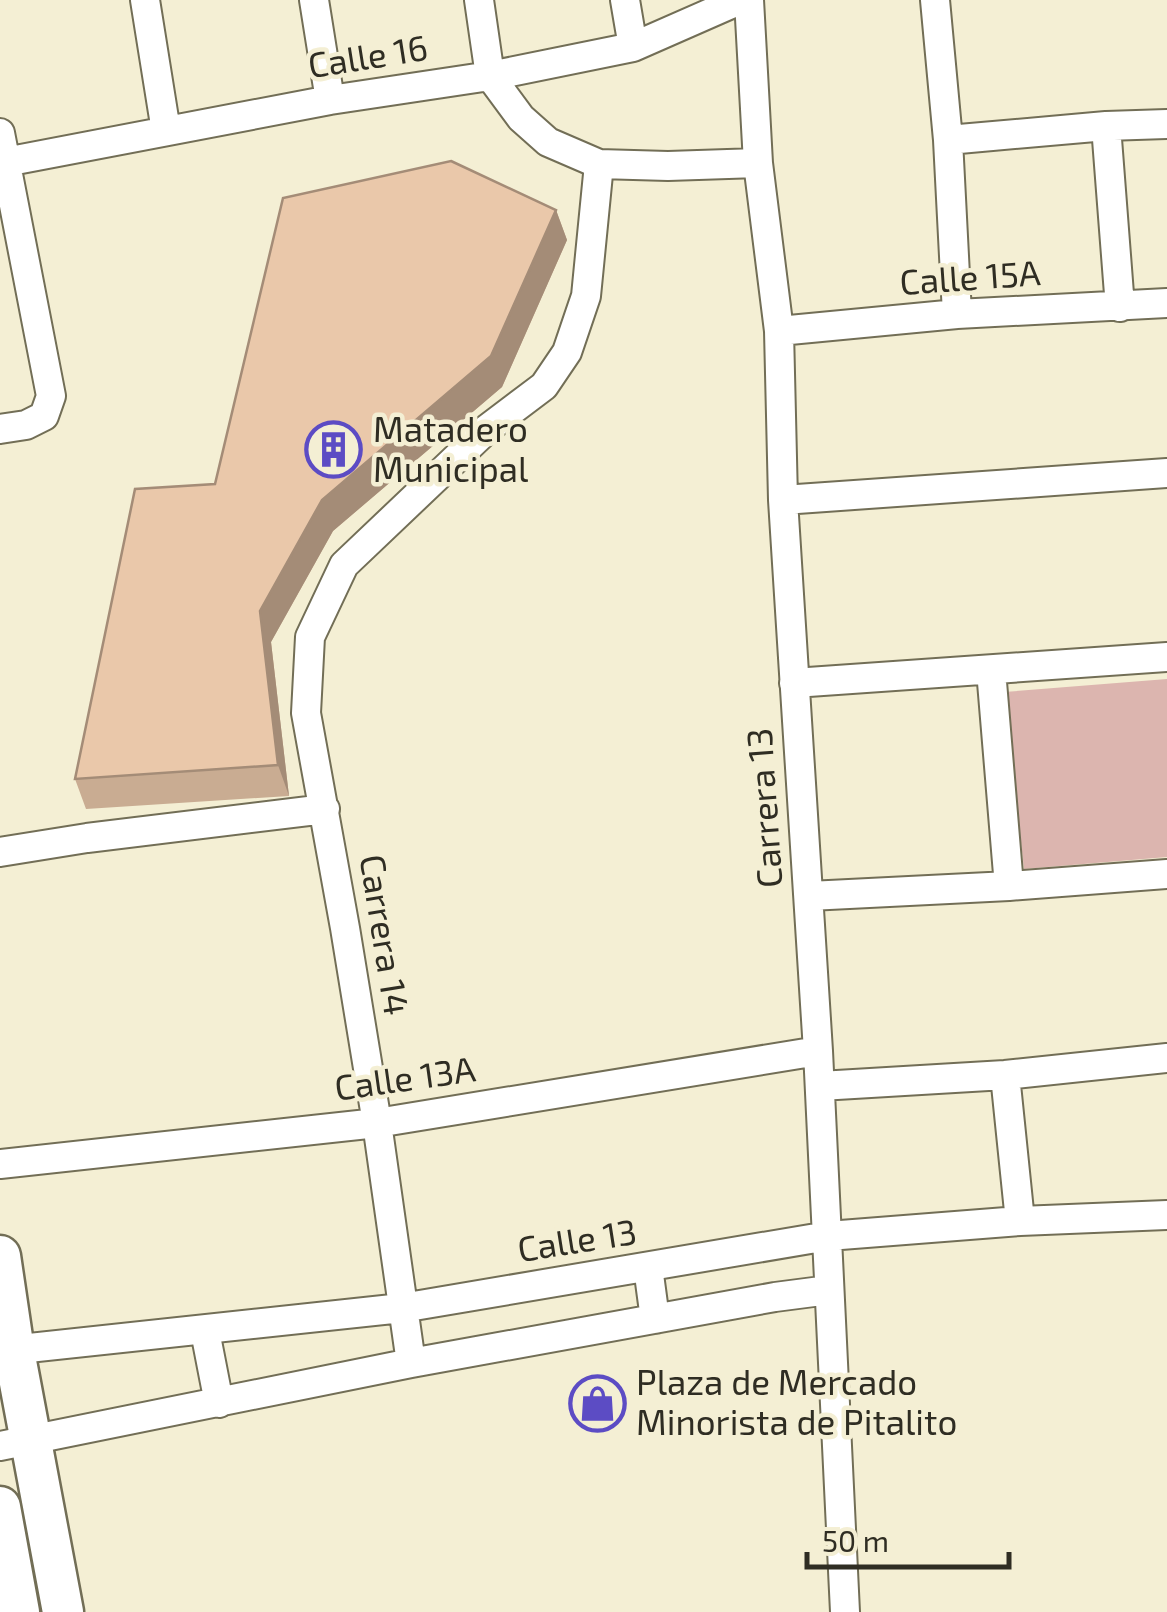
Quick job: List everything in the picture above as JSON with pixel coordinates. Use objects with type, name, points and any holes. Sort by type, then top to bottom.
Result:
[{"type":"highway","points":[[0,1256],[15,1443],[63,1612]]},
{"type":"highway","points":[[0,1508],[19,1612]]},
{"type":"street","points":[[146,0],[166,131]]},
{"type":"street","points":[[314,0],[330,100]]},
{"type":"street","points":[[479,0],[490,76],[521,118],[548,142],[599,164],[758,162]]},
{"type":"street","points":[[625,0],[632,47]]},
{"type":"street","name":"Calle 16","points":[[2,162],[330,100],[490,76],[632,47],[740,0]]},
{"type":"street","name":"Carrera 13","points":[[749,0],[758,162],[779,331],[783,500],[820,1086],[842,1235],[829,1290],[845,1612]]},
{"type":"street","points":[[936,0],[957,314]]},
{"type":"street","points":[[948,140],[1167,124]]},
{"type":"street","points":[[1106,126],[1120,307]]},
{"type":"street","points":[[0,133],[2,162],[51,396],[44,416],[26,425],[0,429]]},
{"type":"street","name":"Carrera 14","points":[[411,1363],[377,1123],[326,810],[306,713],[310,637],[344,565],[487,429],[544,386],[567,352],[586,296],[599,164]]},
{"type":"street","name":"Calle 15A","points":[[779,331],[957,314],[1167,303]]},
{"type":"street","points":[[783,500],[1167,473]]},
{"type":"street","points":[[794,683],[1167,657]]},
{"type":"street","points":[[990,670],[1009,886]]},
{"type":"street","points":[[0,852],[326,810]]},
{"type":"street","points":[[809,896],[1167,874]]},
{"type":"street","name":"Calle 13A","points":[[0,1164],[377,1123],[818,1051]]},
{"type":"street","points":[[820,1086],[1167,1058]]},
{"type":"street","points":[[1005,1074],[1020,1220]]},
{"type":"street","name":"Calle 13","points":[[7,1351],[402,1308],[842,1235],[1020,1220],[1167,1214]]},
{"type":"street","points":[[648,1268],[655,1319]]},
{"type":"street","points":[[15,1443],[411,1363],[829,1290]]},
{"type":"street","points":[[205,1331],[219,1403]]},
{"type":"shaded area","points":[[1167,679],[1167,857],[1024,869],[1004,692]]},
{"type":"building","name":"Matadero Municipal","points":[[451,161],[556,210],[491,356],[322,500],[260,611],[278,765],[75,779],[135,489],[215,484],[283,198]]},
{"type":"place","name":"Matadero Municipal","points":[[334,450]]},
{"type":"place","name":"Plaza de Mercado Minorista de Pitalito","points":[[597,1403]]}]
